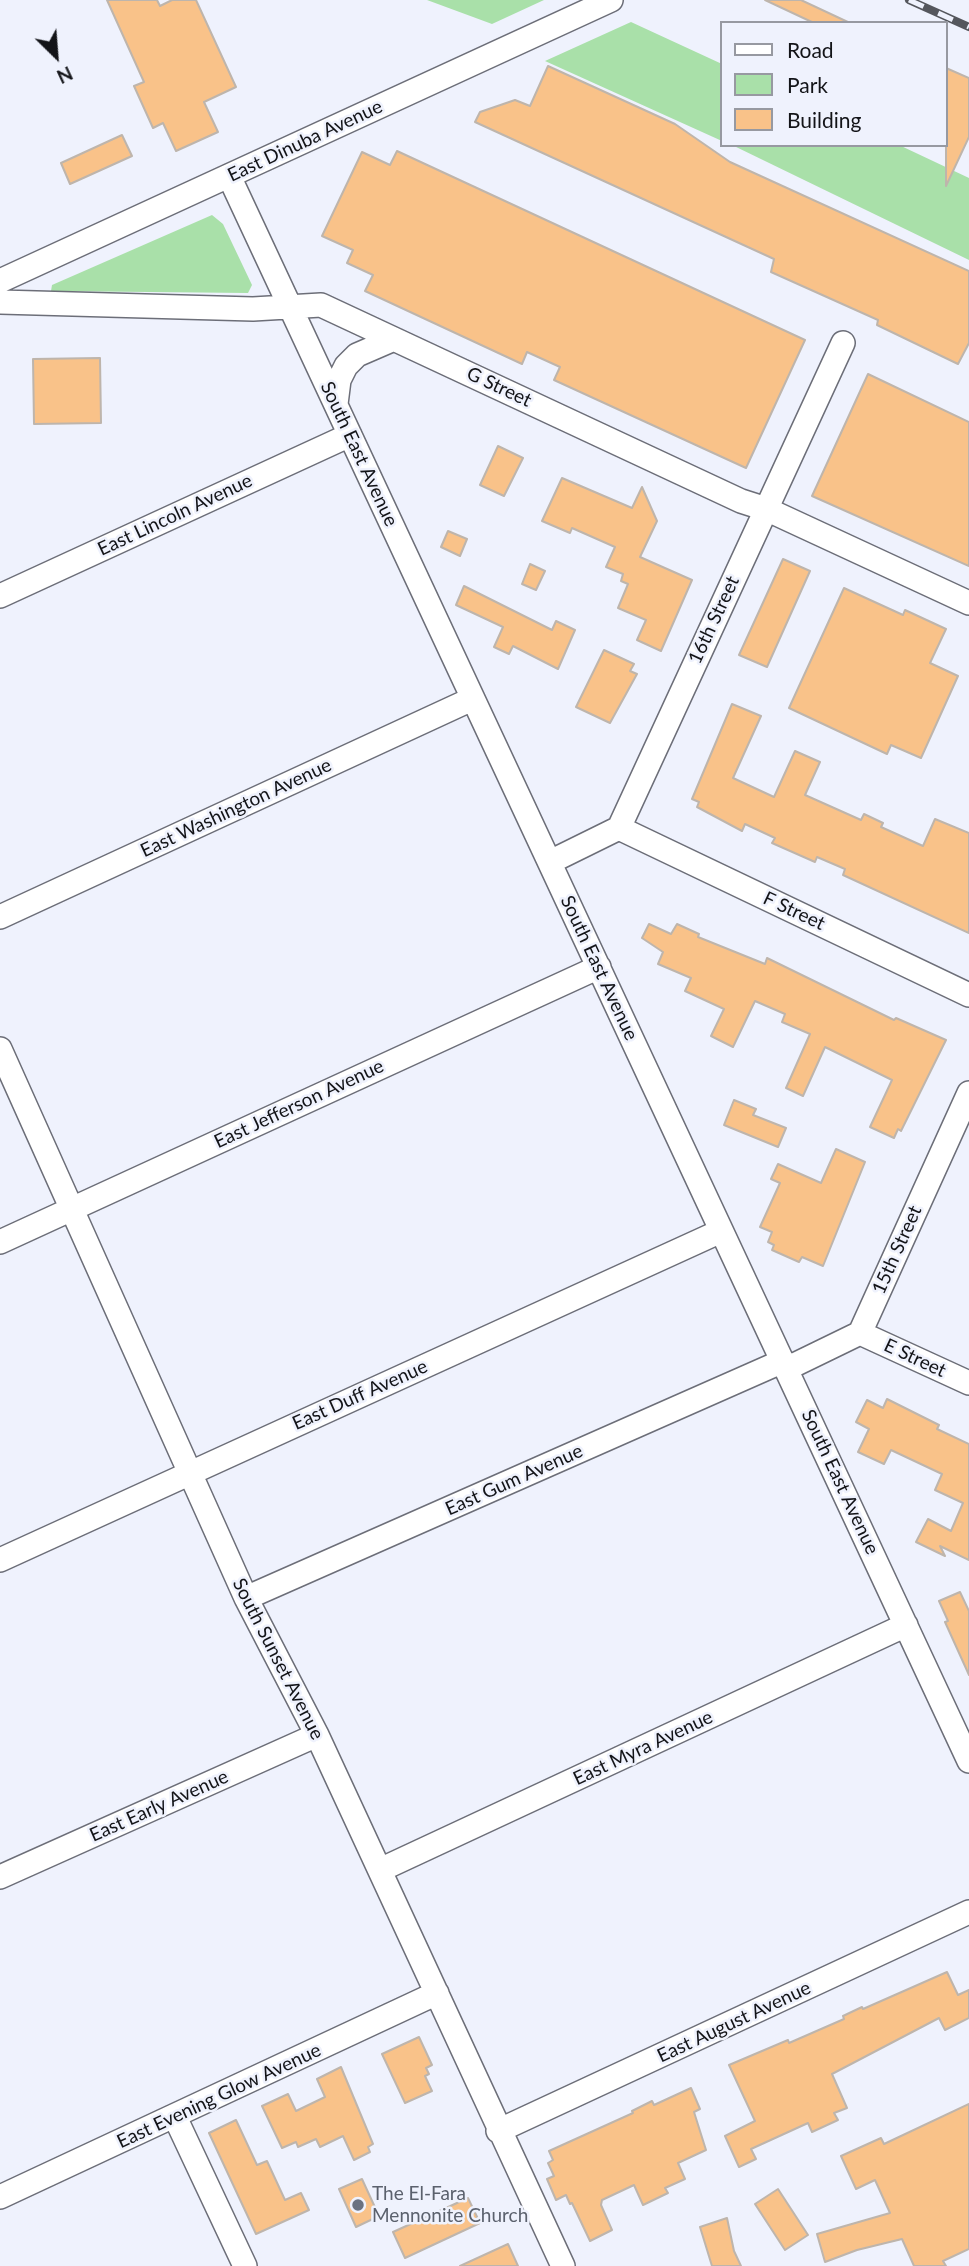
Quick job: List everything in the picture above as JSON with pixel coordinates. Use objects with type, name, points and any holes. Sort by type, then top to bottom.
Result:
[{"type":"street","name":"East Dinuba Avenue","points":[[0,281],[611,0]]},
{"type":"street","name":"South East Avenue","points":[[229,176],[969,1761]]},
{"type":"street","name":"G Street","points":[[0,302],[253,309],[321,306],[741,501],[766,509],[969,603]]},
{"type":"street","points":[[336,404],[339,380],[346,366],[357,355],[394,339]]},
{"type":"street","name":"16th Street","points":[[619,828],[843,343]]},
{"type":"street","name":"East Lincoln Avenue","points":[[0,596],[350,435]]},
{"type":"street","name":"East Washington Avenue","points":[[0,917],[472,699]]},
{"type":"street","points":[[550,862],[619,828]]},
{"type":"street","name":"F Street","points":[[619,828],[969,995]]},
{"type":"street","name":"East Jefferson Avenue","points":[[0,1242],[598,967]]},
{"type":"street","name":"South Sunset Avenue","points":[[0,1049],[246,1598],[317,1735],[498,2131],[563,2266]]},
{"type":"street","name":"15th Street","points":[[860,1333],[969,1093]]},
{"type":"street","name":"East Duff Avenue","points":[[0,1560],[721,1231]]},
{"type":"street","points":[[784,1365],[860,1333]]},
{"type":"street","name":"E Street","points":[[860,1333],[969,1383]]},
{"type":"street","name":"East Gum Avenue","points":[[246,1598],[784,1365]]},
{"type":"street","name":"East Myra Avenue","points":[[380,1870],[906,1625]]},
{"type":"street","name":"East Early Avenue","points":[[0,1877],[317,1735]]},
{"type":"street","name":"East August Avenue","points":[[498,2131],[969,1912]]},
{"type":"street","name":"East Evening Glow Avenue","points":[[0,2197],[437,1993]]},
{"type":"street","points":[[175,2117],[245,2266]]},
{"type":"green space","points":[[427,0],[544,0],[492,24]]},
{"type":"green space","points":[[631,22],[720,63],[720,140],[545,61]]},
{"type":"green space","points":[[736,147],[903,147],[969,178],[969,260]]},
{"type":"green space","points":[[212,215],[223,224],[252,285],[248,293],[51,291],[52,285]]},
{"type":"building","points":[[107,0],[157,0],[160,6],[172,0],[196,0],[236,87],[204,102],[218,132],[176,151],[163,123],[153,128],[134,86],[144,82]]},
{"type":"building","points":[[765,0],[801,0],[846,21],[810,21]]},
{"type":"building","points":[[548,66],[675,124],[730,162],[969,271],[969,343],[958,364],[877,325],[878,320],[771,272],[774,259],[475,122],[480,112],[515,100],[530,106]]},
{"type":"building","points":[[948,69],[969,78],[969,137],[946,186]]},
{"type":"building","points":[[122,135],[132,156],[70,184],[61,163]]},
{"type":"building","points":[[397,151],[805,340],[746,468],[554,380],[560,367],[527,352],[522,364],[365,291],[373,275],[347,263],[353,250],[322,236],[362,152],[390,165]]},
{"type":"building","points":[[100,358],[101,423],[34,424],[33,359]]},
{"type":"building","points":[[868,374],[969,422],[969,566],[812,496]]},
{"type":"building","points":[[498,446],[523,458],[504,496],[480,485]]},
{"type":"building","points":[[562,478],[632,508],[642,487],[657,521],[640,557],[692,580],[661,651],[637,640],[646,620],[618,608],[628,584],[621,581],[623,574],[606,567],[615,547],[572,528],[570,533],[542,521]]},
{"type":"building","points":[[448,531],[467,539],[460,556],[441,547]]},
{"type":"building","points":[[783,559],[810,571],[767,667],[739,655]]},
{"type":"building","points":[[530,564],[545,571],[536,590],[522,584]]},
{"type":"building","points":[[464,586],[552,630],[556,621],[575,630],[558,669],[513,646],[509,654],[494,647],[503,627],[456,605]]},
{"type":"building","points":[[844,588],[903,615],[905,610],[946,629],[930,663],[958,676],[921,758],[891,745],[887,754],[789,708]]},
{"type":"building","points":[[604,650],[634,664],[630,671],[637,674],[610,723],[576,707]]},
{"type":"building","points":[[732,704],[761,716],[733,778],[774,797],[795,751],[820,762],[805,795],[861,820],[864,814],[883,823],[881,827],[923,846],[935,819],[969,833],[969,933],[843,875],[845,869],[817,857],[815,862],[772,843],[775,838],[745,824],[742,831],[697,807],[699,802],[692,799]]},
{"type":"building","points":[[649,924],[671,934],[677,924],[699,934],[698,937],[765,964],[767,958],[894,1020],[896,1018],[946,1040],[901,1131],[898,1129],[894,1138],[870,1127],[892,1080],[825,1047],[803,1096],[786,1088],[810,1034],[782,1022],[785,1014],[755,1001],[733,1047],[711,1036],[724,1009],[685,991],[691,978],[658,964],[663,952],[642,938]]},
{"type":"building","points":[[734,1100],[756,1109],[753,1115],[786,1128],[778,1147],[724,1125]]},
{"type":"building","points":[[836,1149],[865,1162],[823,1266],[802,1257],[799,1262],[772,1250],[774,1245],[768,1242],[772,1232],[760,1227],[780,1183],[771,1179],[778,1164],[821,1183]]},
{"type":"building","points":[[887,1399],[939,1425],[937,1429],[969,1444],[969,1560],[940,1546],[945,1556],[916,1542],[928,1519],[951,1531],[963,1503],[935,1490],[942,1474],[891,1450],[884,1464],[858,1452],[869,1429],[856,1422],[867,1400],[883,1408]]},
{"type":"building","points":[[960,1592],[969,1611],[969,1675],[945,1622],[948,1621],[939,1601]]},
{"type":"building","points":[[947,1972],[958,1995],[969,1990],[969,2018],[945,2030],[939,2018],[832,2074],[847,2108],[834,2113],[838,2120],[812,2132],[808,2123],[751,2149],[756,2159],[739,2167],[725,2136],[755,2121],[729,2065],[788,2040],[789,2043],[844,2019],[843,2016],[862,2007],[863,2009]]},
{"type":"building","points":[[419,2037],[432,2065],[426,2068],[429,2074],[425,2076],[432,2091],[405,2103],[382,2054]]},
{"type":"building","points":[[341,2067],[373,2144],[368,2147],[370,2152],[354,2160],[343,2136],[320,2147],[316,2139],[298,2147],[296,2142],[282,2148],[262,2106],[288,2094],[296,2111],[325,2097],[317,2079]]},
{"type":"building","points":[[691,2088],[700,2109],[694,2112],[706,2150],[678,2163],[685,2179],[665,2188],[668,2193],[643,2205],[634,2185],[602,2200],[601,2205],[612,2230],[590,2241],[566,2195],[556,2200],[547,2179],[554,2176],[548,2163],[553,2160],[549,2151],[633,2113],[632,2111],[652,2101],[654,2105]]},
{"type":"building","points":[[969,2104],[969,2249],[943,2261],[946,2266],[914,2266],[902,2239],[857,2250],[825,2262],[817,2234],[890,2213],[875,2180],[856,2189],[841,2156],[881,2138],[884,2144]]},
{"type":"building","points":[[236,2120],[257,2165],[267,2161],[285,2200],[301,2193],[309,2210],[256,2234],[209,2133]]},
{"type":"building","points":[[362,2179],[379,2216],[356,2227],[339,2189]]},
{"type":"building","points":[[778,2189],[808,2235],[785,2250],[755,2204]]},
{"type":"building","points":[[468,2198],[480,2223],[405,2258],[393,2232]]},
{"type":"building","points":[[727,2218],[734,2251],[741,2266],[712,2266],[700,2227]]},
{"type":"building","points":[[508,2244],[518,2266],[460,2266]]},
{"type":"railway","points":[[909,0],[969,27]]},
{"type":"place","name":"The El-Fara Mennonite Church","points":[[358,2205]]}]
